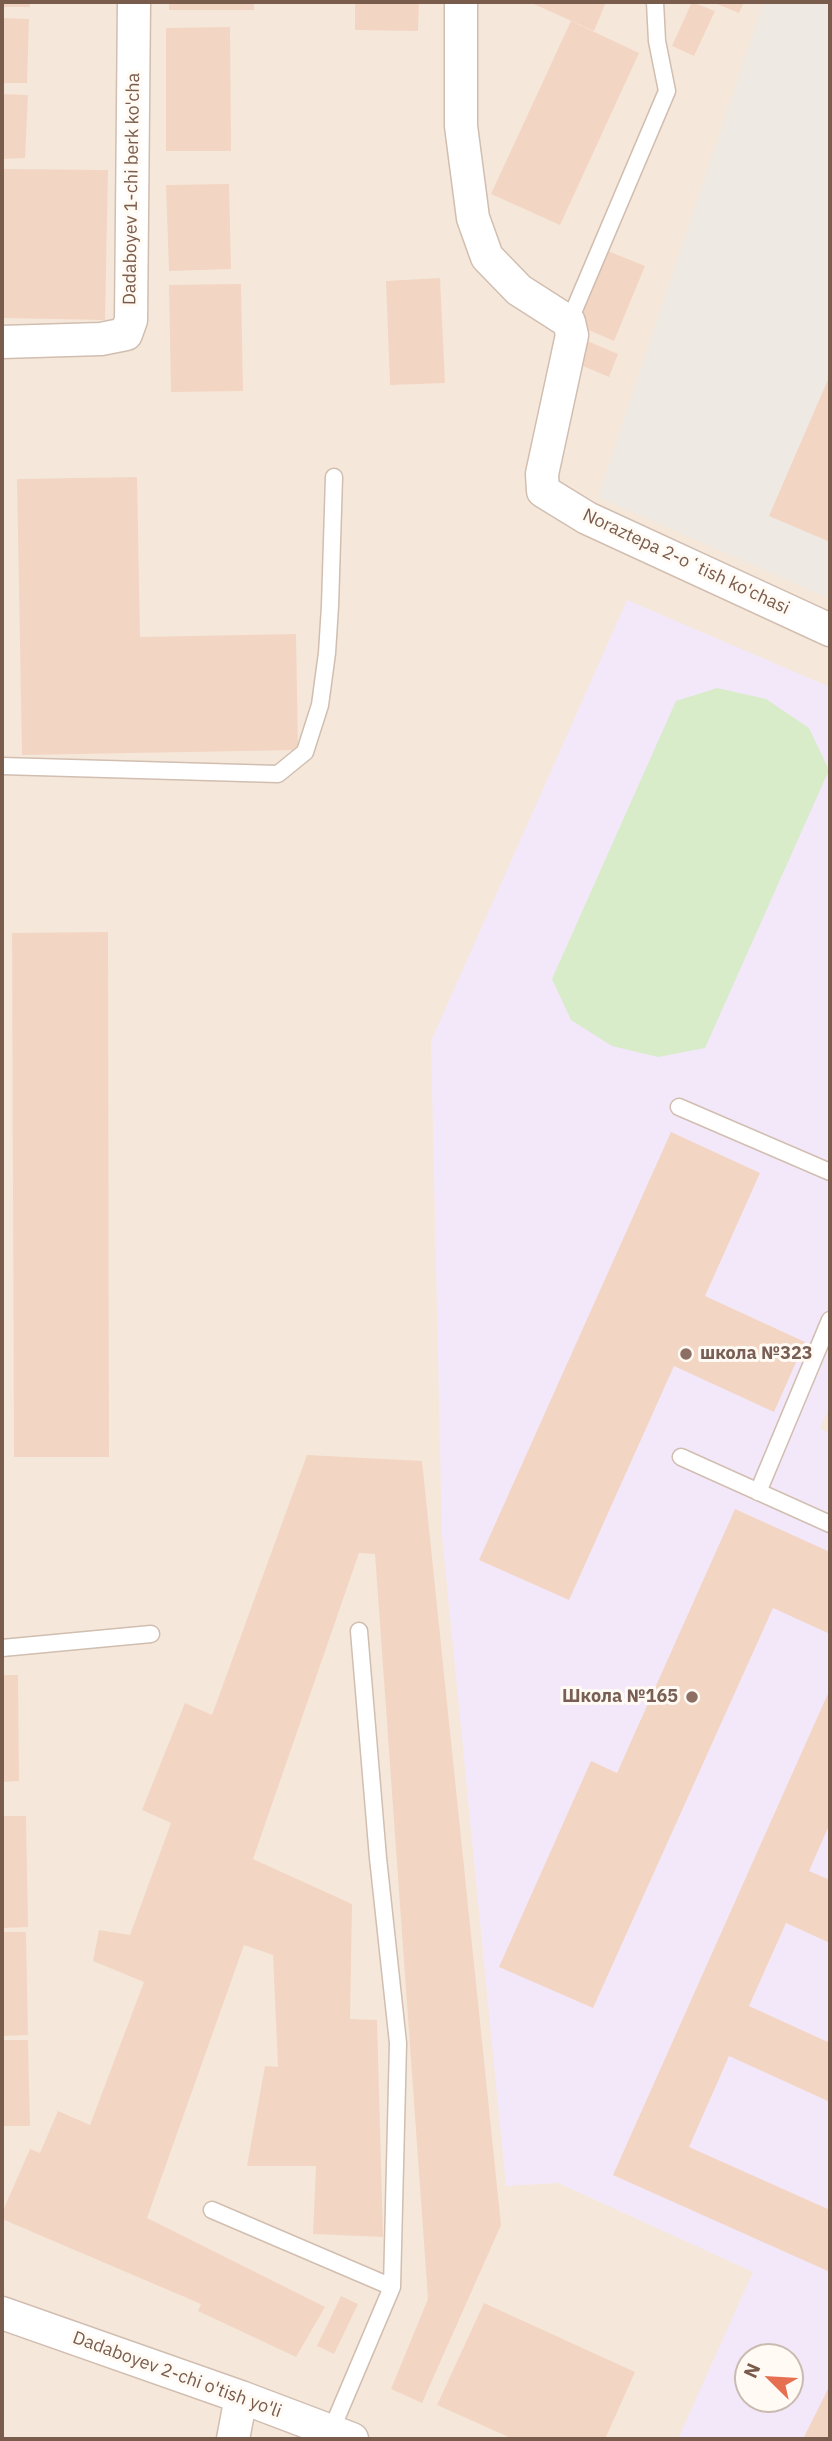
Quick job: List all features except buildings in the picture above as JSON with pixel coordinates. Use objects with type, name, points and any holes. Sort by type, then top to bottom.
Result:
[{"type":"street","name":"Dadaboyev 1-chi berk ko'cha","points":[[2,342],[101,339],[127,334],[131,320],[134,2]]},
{"type":"street","points":[[461,2],[461,126],[473,218],[486,257],[519,290],[569,322]]},
{"type":"street","name":"Noraztepa 2-oʻtish ko'chasi","points":[[569,322],[572,335],[542,474],[543,491],[587,518],[830,630]]},
{"type":"street","name":"Dadaboyev 2-chi o'tish yo'li","points":[[2,2313],[341,2435]]},
{"type":"street","points":[[233,2439],[241,2398]]},
{"type":"lane","points":[[569,322],[667,91],[657,41],[655,2]]},
{"type":"lane","points":[[2,766],[278,774],[305,752],[320,705],[327,653],[334,477]]},
{"type":"lane","points":[[679,1107],[830,1172]]},
{"type":"lane","points":[[758,1492],[830,1320]]},
{"type":"lane","points":[[681,1457],[830,1524]]},
{"type":"lane","points":[[341,2435],[392,2287],[398,2043],[378,1858],[359,1631]]},
{"type":"lane","points":[[2,1648],[151,1634]]},
{"type":"lane","points":[[212,2210],[392,2287]]},
{"type":"shaded area","points":[[2,2],[830,2],[830,2439],[2,2439]]},
{"type":"shaded area","points":[[764,2],[830,2],[830,599],[598,497]]},
{"type":"shaded area","points":[[627,600],[830,687],[830,1406],[820,1428],[830,1434],[830,2439],[678,2439],[753,2272],[558,2183],[506,2186],[442,1535],[431,1041]]},
{"type":"green space","points":[[717,688],[766,699],[809,728],[829,770],[705,1048],[658,1057],[612,1046],[571,1020],[552,979],[676,701]]},
{"type":"place","name":"школа №323","points":[[686,1354]]},
{"type":"place","name":"Школа №165","points":[[692,1697]]}]
